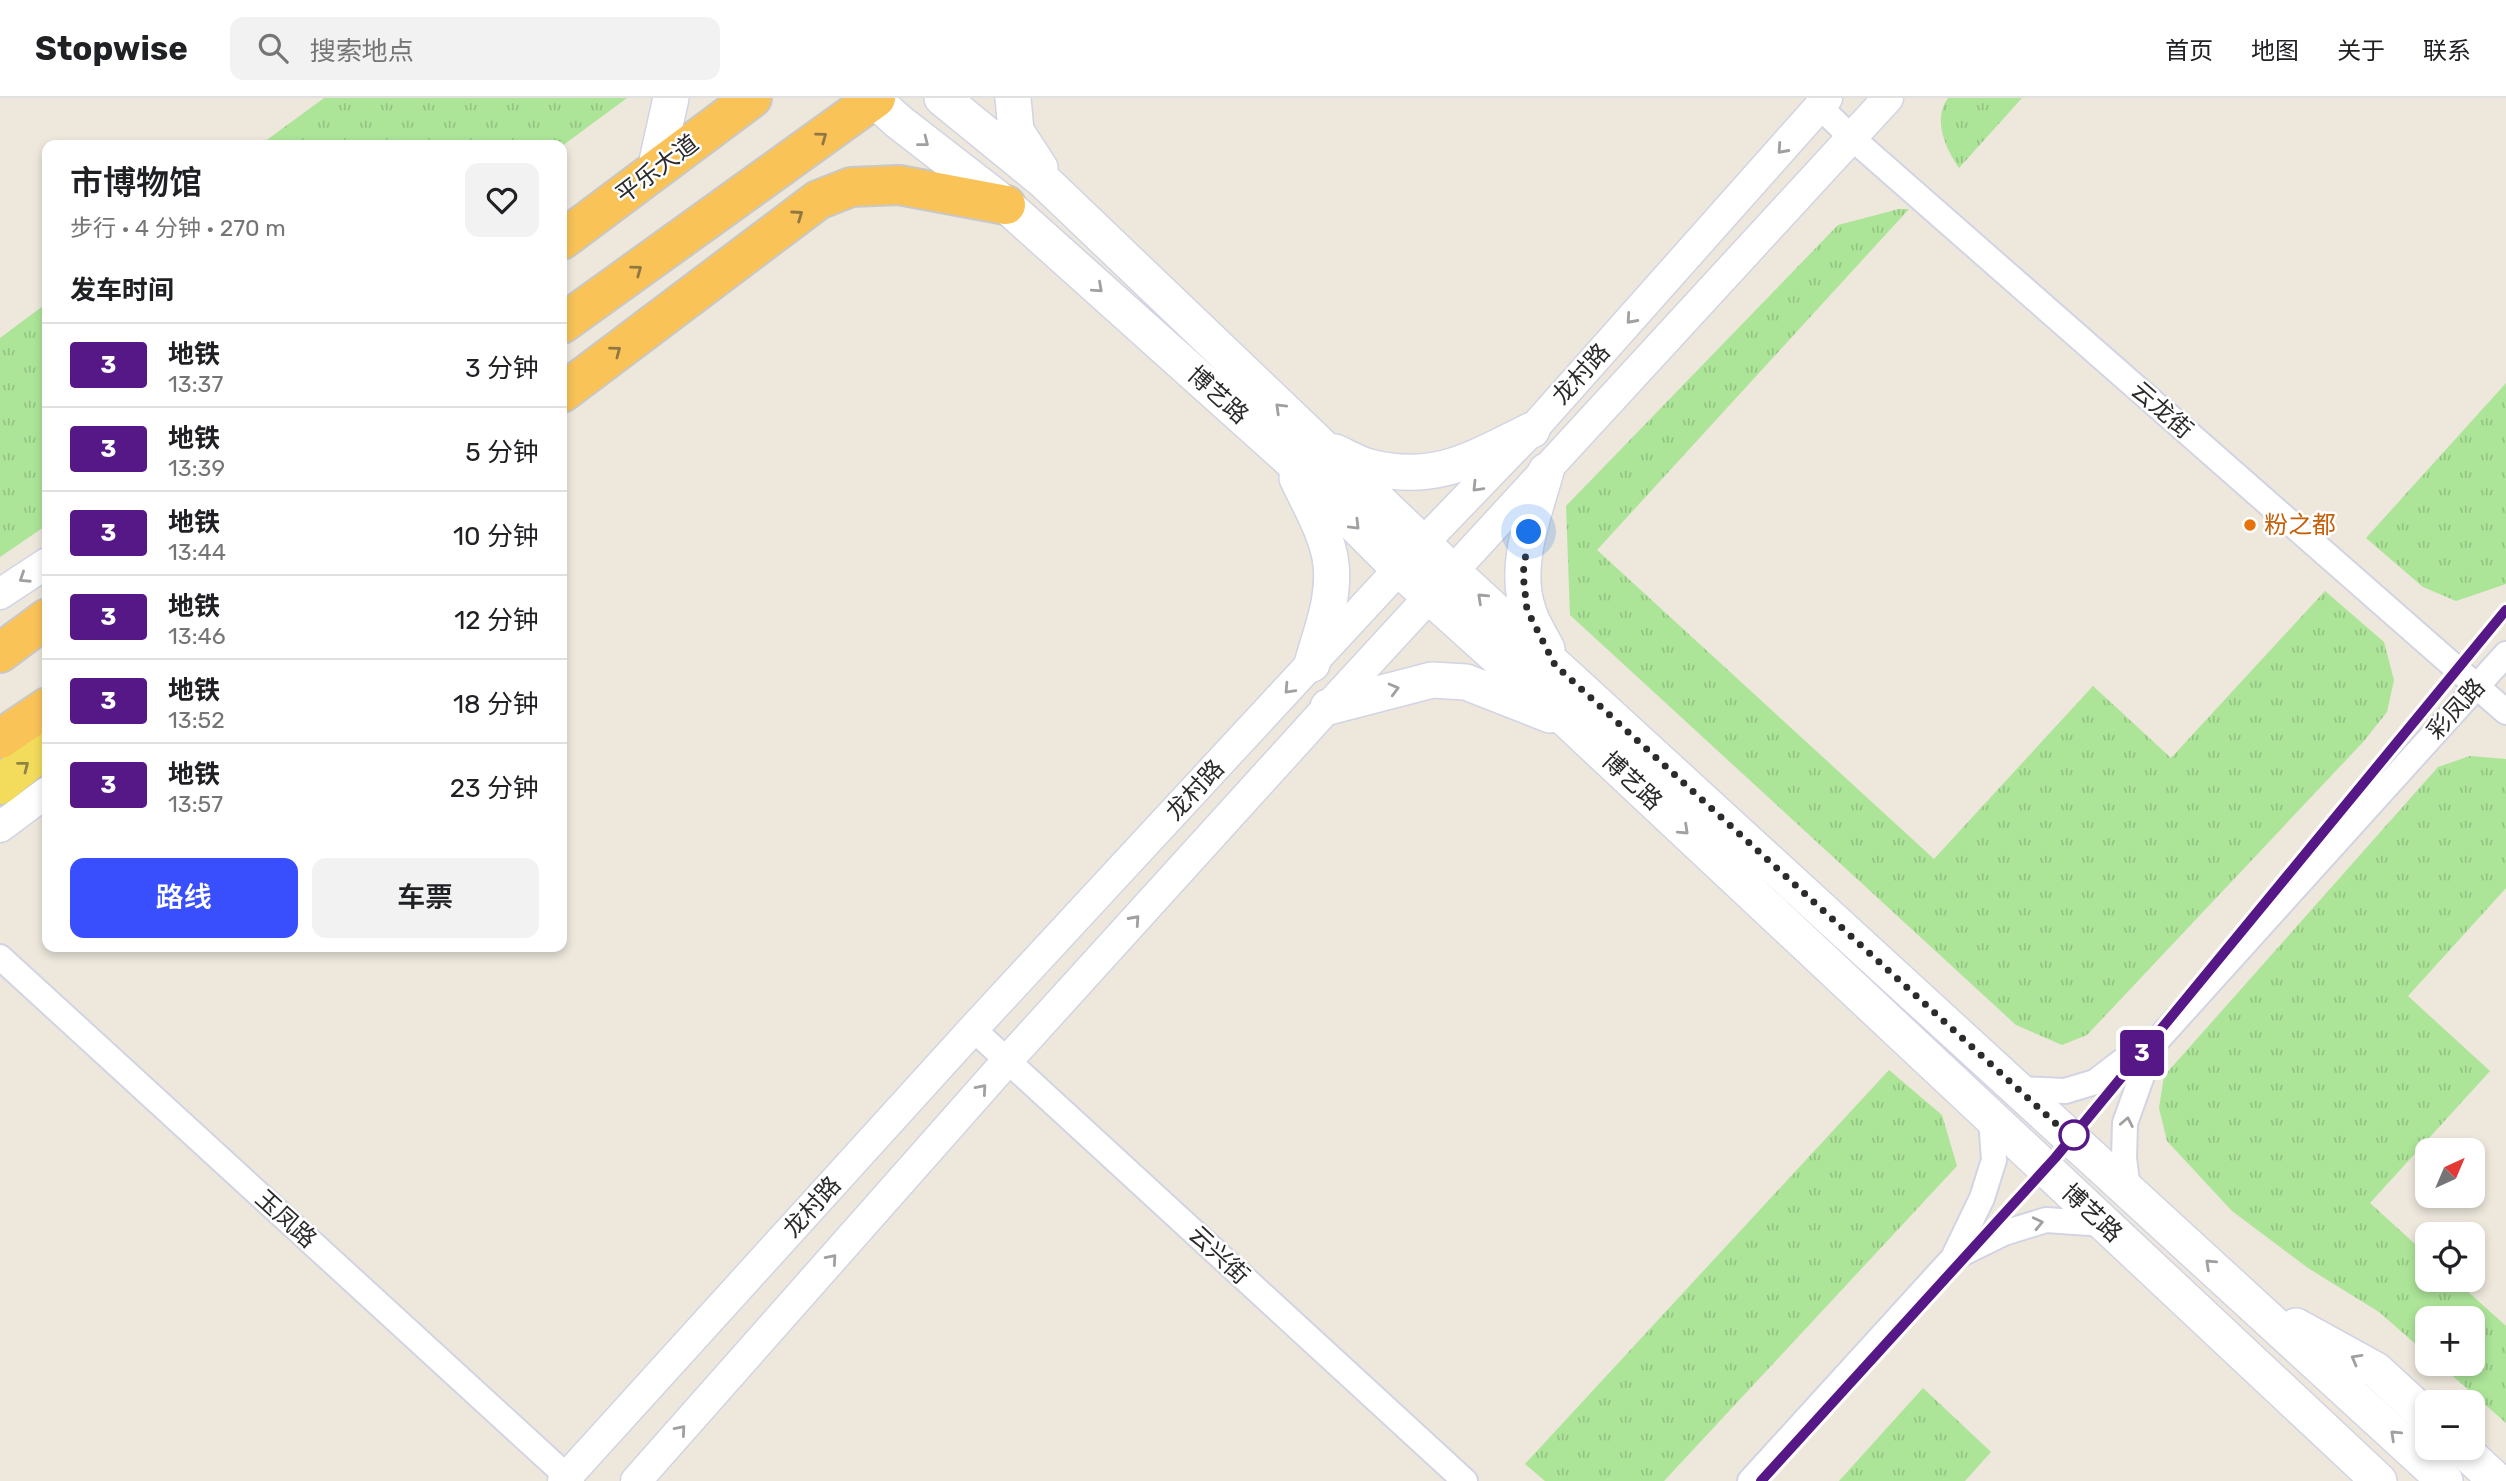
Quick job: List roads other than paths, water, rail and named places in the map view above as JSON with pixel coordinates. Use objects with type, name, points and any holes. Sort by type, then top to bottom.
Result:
[{"type":"highway","name":"平乐大道","points":[[567,236],[752,98]]},
{"type":"highway","points":[[567,320],[874,98]]},
{"type":"highway","points":[[567,389],[818,201],[851,187],[900,185],[1006,205]]},
{"type":"highway","points":[[0,653],[42,621]]},
{"type":"highway","points":[[0,739],[42,710]]},
{"type":"main road","points":[[655,170],[671,98]]},
{"type":"main road","name":"博艺路","points":[[874,98],[899,122],[1006,205],[1302,450],[1423,542],[2445,1481]]},
{"type":"main road","name":"博艺路","points":[[943,98],[1055,192],[1302,450],[1399,569],[1569,722],[2379,1481]]},
{"type":"main road","points":[[1013,98],[1016,131],[1055,192]]},
{"type":"main road","points":[[1312,664],[1329,608],[1331,563],[1319,525],[1302,450],[1368,467],[1400,472],[1436,472],[1465,463],[1532,430]]},
{"type":"main road","points":[[1546,471],[1529,532],[1523,574],[1527,610],[1555,665]]},
{"type":"main road","points":[[0,645],[42,620]]},
{"type":"main road","points":[[1328,707],[1432,681],[1466,682],[1569,722]]},
{"type":"main road","points":[[0,785],[42,750]]},
{"type":"main road","points":[[2249,1301],[2376,1370],[2415,1406]]},
{"type":"main road","points":[[2474,1460],[2497,1481]]},
{"type":"street","name":"龙村路","points":[[636,1481],[1007,1061],[1328,707],[1888,98]]},
{"type":"street","name":"龙村路","points":[[568,1479],[973,1029],[1423,542],[1532,430],[1823,102]]},
{"type":"street","name":"云龙街","points":[[1823,102],[1852,138],[2506,712]]},
{"type":"street","points":[[0,594],[42,566]]},
{"type":"street","name":"彩凤路","points":[[2153,1045],[2506,654]]},
{"type":"street","points":[[0,827],[42,796]]},
{"type":"street","name":"玉凤路","points":[[0,957],[568,1479]]},
{"type":"street","name":"云兴街","points":[[973,1029],[1465,1481]]},
{"type":"street","points":[[2019,1089],[2065,1091],[2095,1082],[2121,1062],[2153,1045]]},
{"type":"street","points":[[2128,1189],[2124,1158],[2124,1123],[2153,1045]]},
{"type":"street","points":[[1750,1481],[1952,1258],[1982,1198],[1994,1160],[1991,1120]]},
{"type":"street","points":[[1952,1258],[2004,1233],[2046,1220],[2104,1224]]},
{"type":"metro line","name":"3","points":[[1761,1481],[2055,1158],[2506,610]]},
{"type":"place","name":"粉之都","points":[[2250,525]]}]
